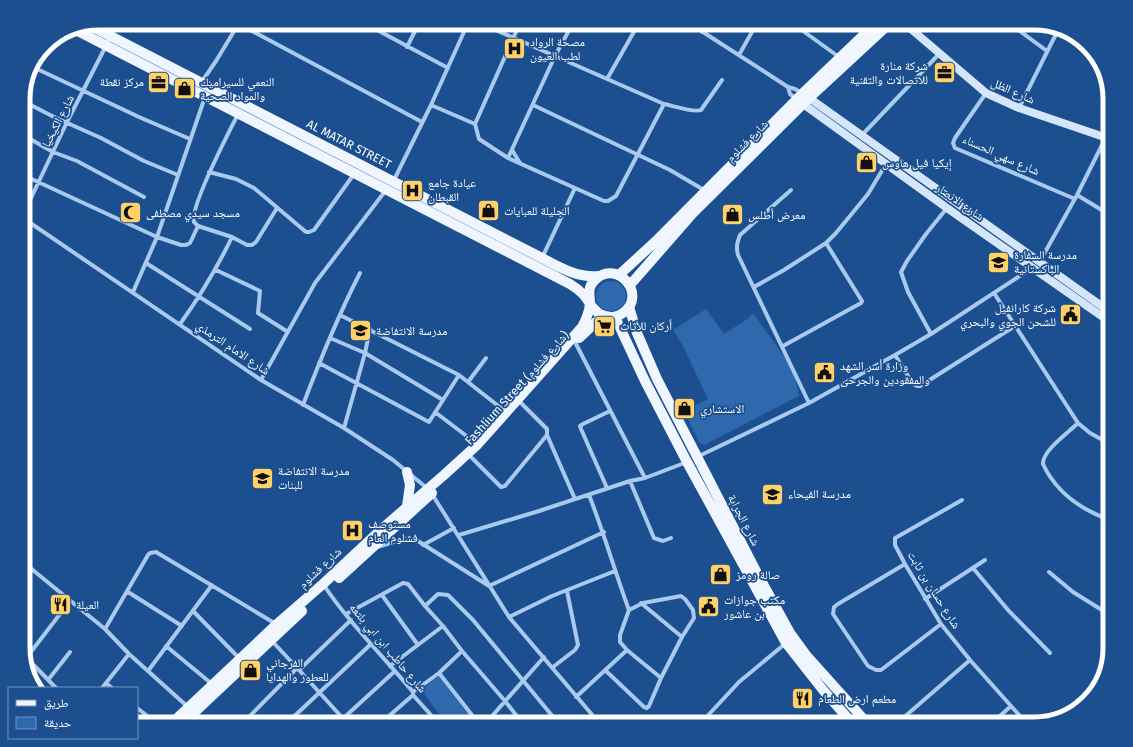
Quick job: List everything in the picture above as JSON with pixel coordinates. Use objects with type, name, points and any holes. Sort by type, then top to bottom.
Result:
[{"type":"main road","name":"AL MATAR STREET","points":[[99,30],[109,41],[201,90],[390,185],[572,273],[590,277],[599,276]]},
{"type":"main road","name":"شارع فشلوم","points":[[630,285],[693,213],[840,58],[869,30]]},
{"type":"main road","name":"شارع فشلوم","points":[[619,275],[803,98],[882,30]]},
{"type":"main road","name":"شارع الظل","points":[[912,30],[986,93],[1019,108],[1103,136]]},
{"type":"main road","points":[[83,32],[109,41]]},
{"type":"main road","points":[[201,90],[238,113],[354,173],[390,185],[570,284],[580,291],[590,303],[596,312],[611,317],[625,312],[632,300],[630,285],[625,279],[612,273],[606,274],[599,276],[591,285],[589,291],[590,303],[587,318],[572,343]]},
{"type":"main road","name":"شارع الانصار","points":[[803,98],[862,135],[1103,307]]},
{"type":"main road","name":"شارع الانصار","points":[[803,98],[886,164],[1103,317]]},
{"type":"main road","name":"شارع الجرابة","points":[[629,307],[632,320],[647,358],[696,456],[766,608],[786,643],[823,690],[847,717]]},
{"type":"main road","name":"شارع الجرابة","points":[[611,317],[687,462],[758,575],[797,644],[862,717]]},
{"type":"main road","name":"Fashlium Street (شارع فشلوم)","points":[[448,480],[472,458],[522,403],[572,343],[596,322],[611,317]]},
{"type":"main road","name":"شارع فشلوم","points":[[178,717],[239,658],[277,624],[366,554],[430,491],[444,475],[477,445],[506,412],[572,343]]},
{"type":"main road","points":[[407,472],[410,485],[407,506]]},
{"type":"main road","name":"شارع فشلوم","points":[[191,717],[407,506],[448,480]]},
{"type":"street","points":[[133,292],[157,237],[178,175],[190,139],[201,90],[234,30]]},
{"type":"street","points":[[251,30],[422,122]]},
{"type":"street","points":[[377,30],[448,68]]},
{"type":"street","points":[[407,47],[415,30]]},
{"type":"street","points":[[261,380],[315,283],[390,185],[431,105],[465,30]]},
{"type":"street","points":[[497,30],[664,104],[697,112],[701,110],[722,80]]},
{"type":"street","points":[[517,30],[475,124],[479,139],[508,158],[604,201],[612,200],[616,196],[639,154],[664,104]]},
{"type":"street","points":[[508,158],[555,56],[569,30]]},
{"type":"street","points":[[607,79],[635,30]]},
{"type":"street","points":[[699,30],[788,88],[795,89],[803,98]]},
{"type":"street","points":[[739,55],[753,30]]},
{"type":"street","points":[[802,30],[840,58]]},
{"type":"street","points":[[1018,30],[1047,51]]},
{"type":"street","points":[[1019,108],[1056,34]]},
{"type":"street","name":"شارع الكيخيا","points":[[30,201],[67,122],[109,41]]},
{"type":"street","points":[[862,135],[939,54]]},
{"type":"street","points":[[37,69],[139,118],[190,139]]},
{"type":"street","points":[[788,88],[790,94],[803,98]]},
{"type":"street","name":"شارع سهي الحسناء","points":[[986,93],[952,143],[955,148],[1076,197]]},
{"type":"street","points":[[30,105],[101,138],[144,161],[178,175]]},
{"type":"street","points":[[431,105],[475,124]]},
{"type":"street","points":[[533,105],[639,154],[670,170],[705,191]]},
{"type":"street","points":[[238,113],[209,172],[192,216],[194,222],[198,226],[232,237],[247,245],[254,244],[277,208]]},
{"type":"street","points":[[30,139],[53,152],[77,161],[144,197]]},
{"type":"street","points":[[696,456],[809,403],[895,355],[932,334],[1040,263],[1103,147]]},
{"type":"street","points":[[512,150],[520,163]]},
{"type":"street","points":[[754,287],[826,243],[868,194],[886,164]]},
{"type":"street","points":[[209,172],[236,179],[254,188],[306,232],[311,232],[354,173]]},
{"type":"street","points":[[30,178],[157,237],[181,245],[186,246],[190,243],[198,226]]},
{"type":"street","points":[[542,258],[575,188]]},
{"type":"street","points":[[791,190],[744,232],[737,242],[736,248],[809,403]]},
{"type":"street","points":[[1076,197],[1103,211]]},
{"type":"street","points":[[932,334],[908,292],[901,272],[926,234],[947,208]]},
{"type":"street","name":"شارع الامام الترمذي","points":[[30,221],[261,380],[344,428],[393,460],[430,491],[509,617],[594,717]]},
{"type":"street","points":[[180,324],[200,297],[216,270],[232,237]]},
{"type":"street","points":[[783,346],[861,303],[862,301],[826,243]]},
{"type":"street","points":[[146,263],[250,329]]},
{"type":"street","points":[[216,270],[260,291],[258,313],[288,332]]},
{"type":"street","points":[[303,405],[340,314],[360,273]]},
{"type":"street","points":[[994,293],[1078,423],[1090,433],[1103,440]]},
{"type":"street","points":[[340,314],[459,375],[506,412]]},
{"type":"street","points":[[895,355],[914,384],[920,386],[1015,326]]},
{"type":"street","points":[[344,428],[365,353],[370,329]]},
{"type":"street","points":[[330,338],[365,353],[443,400]]},
{"type":"street","points":[[572,343],[645,478]]},
{"type":"street","points":[[468,382],[486,358]]},
{"type":"street","points":[[319,363],[429,422],[459,375]]},
{"type":"street","points":[[522,403],[547,429],[547,435],[575,499]]},
{"type":"street","points":[[606,488],[580,426],[610,411]]},
{"type":"street","points":[[435,412],[477,445]]},
{"type":"street","points":[[1078,423],[1047,452],[1043,460],[1043,464],[1057,486],[1072,500],[1095,515],[1103,518]]},
{"type":"street","points":[[472,458],[501,487],[503,487],[547,435]]},
{"type":"street","points":[[459,535],[589,495],[606,488],[645,478],[687,462]]},
{"type":"street","points":[[630,481],[654,538],[658,540],[671,538]]},
{"type":"street","points":[[589,495],[604,532],[615,571],[629,610]]},
{"type":"street","name":"شارع حسان بن ثابت","points":[[962,500],[895,538],[894,543],[904,564],[941,624],[970,660],[1021,717]]},
{"type":"street","points":[[423,545],[454,528]]},
{"type":"street","points":[[366,554],[378,547],[404,539],[413,540],[489,586],[604,532]]},
{"type":"street","points":[[105,629],[128,592],[148,555],[153,552],[159,553],[277,624]]},
{"type":"street","points":[[925,599],[985,560]]},
{"type":"street","points":[[904,564],[838,604],[834,607],[832,614],[868,666],[879,671],[941,624]]},
{"type":"street","points":[[30,568],[105,629],[129,654],[188,707]]},
{"type":"street","points":[[973,568],[1008,610],[1050,653]]},
{"type":"street","points":[[509,617],[529,607],[615,571]]},
{"type":"street","points":[[1049,572],[1078,595],[1103,611]]},
{"type":"street","points":[[346,614],[406,582],[443,626],[462,652],[518,717]]},
{"type":"street","points":[[148,671],[212,585]]},
{"type":"street","name":"شارع حاطب ابن ابي بلتعه","points":[[325,586],[346,614],[432,717]]},
{"type":"street","points":[[552,667],[575,650],[578,645],[567,591]]},
{"type":"street","points":[[128,592],[182,626]]},
{"type":"street","points":[[425,606],[438,594],[448,595],[473,620],[553,717]]},
{"type":"street","points":[[382,595],[418,645]]},
{"type":"street","points":[[605,670],[647,708],[651,704],[661,678],[682,637],[694,618],[693,610],[681,596],[642,603],[629,610],[619,639],[627,650],[661,678]]},
{"type":"street","points":[[30,650],[70,601]]},
{"type":"street","points":[[642,603],[682,637]]},
{"type":"street","points":[[193,611],[239,658]]},
{"type":"street","points":[[249,717],[351,620]]},
{"type":"street","points":[[390,666],[443,626]]},
{"type":"street","points":[[270,640],[342,717]]},
{"type":"street","points":[[706,717],[739,682],[786,643]]},
{"type":"street","points":[[294,717],[371,644]]},
{"type":"street","points":[[166,646],[212,685]]},
{"type":"street","points":[[576,697],[627,650]]},
{"type":"street","points":[[48,680],[70,652]]},
{"type":"street","points":[[389,716],[413,693],[439,673],[462,652]]},
{"type":"street","points":[[103,687],[129,654]]},
{"type":"street","points":[[491,717],[544,657]]},
{"type":"street","points":[[904,717],[970,660]]},
{"type":"street","points":[[32,663],[55,687]]},
{"type":"street","points":[[344,717],[395,671]]},
{"type":"street","points":[[439,673],[474,717]]},
{"type":"street","points":[[106,683],[111,687]]},
{"type":"street","points":[[999,717],[1011,706]]},
{"type":"street","points":[[138,709],[149,717]]},
{"type":"green space","points":[[611,281],[622,285],[626,296],[622,307],[611,311],[600,307],[596,296],[600,285]]},
{"type":"green space","points":[[706,309],[724,334],[746,320],[753,313],[793,369],[799,396],[704,445],[699,442],[684,411],[708,399],[683,346],[673,330]]},
{"type":"green space","points":[[439,676],[471,717],[442,717],[421,690]]},
{"type":"place","name":"مصحة الرواد لطب العيون","points":[[514,49]]},
{"type":"place","name":"شركة منارة للاتصالات والتقنية","points":[[944,73]]},
{"type":"place","name":"مركز نقطة","points":[[159,82]]},
{"type":"place","name":"النعمي للسيراميك والمواد الصحية","points":[[185,89]]},
{"type":"place","name":"إيكيا فيل هاوس","points":[[867,163]]},
{"type":"place","name":"عيادة جامع القبطان","points":[[412,190]]},
{"type":"place","name":"الجليلة للعبايات","points":[[489,211]]},
{"type":"place","name":"مسجد سيدي مصطفى","points":[[130,213]]},
{"type":"place","name":"معرض أطلس","points":[[733,215]]},
{"type":"place","name":"مدرسة السفارة الباكستانية","points":[[998,262]]},
{"type":"place","name":"شركة كارانفيل للشحن الجوي والبحري","points":[[1071,315]]},
{"type":"place","name":"أركان للأثاث","points":[[605,326]]},
{"type":"place","name":"مدرسة الانتفاضة","points":[[361,331]]},
{"type":"place","name":"وزارة أسر الشهد والمفقودين والجرحى","points":[[824,373]]},
{"type":"place","name":"الاستشاري","points":[[684,409]]},
{"type":"place","name":"مدرسة الانتفاضة للبنات","points":[[263,478]]},
{"type":"place","name":"مدرسة الفيحاء","points":[[772,494]]},
{"type":"place","name":"مستوصف فشلوم العام","points":[[353,531]]},
{"type":"place","name":"صالة رومز","points":[[720,575]]},
{"type":"place","name":"العيلة","points":[[61,605]]},
{"type":"place","name":"مكتب جوازات بن عاشور","points":[[709,607]]},
{"type":"place","name":"الفرجاني للعطور والهدايا","points":[[251,670]]},
{"type":"place","name":"مطعم ارض الطعام","points":[[803,699]]}]
